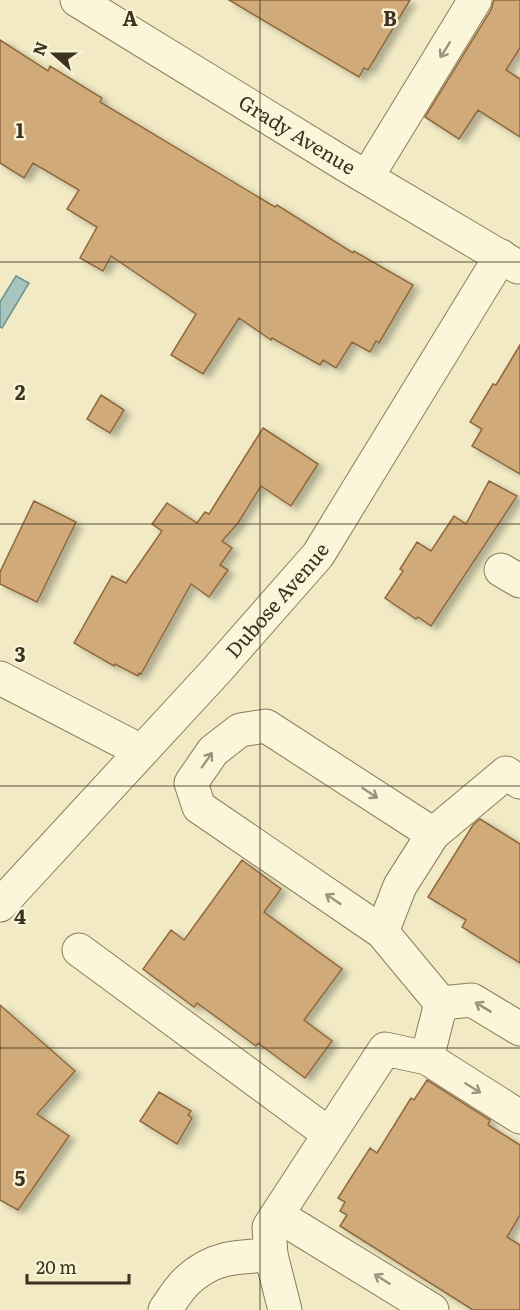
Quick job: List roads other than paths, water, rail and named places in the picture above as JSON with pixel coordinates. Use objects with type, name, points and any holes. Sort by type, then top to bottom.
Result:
[{"type":"street","name":"Grady Avenue","points":[[77,0],[511,262]]},
{"type":"street","points":[[367,177],[476,0]]},
{"type":"street","name":"Dubose Avenue","points":[[0,905],[216,671],[318,555],[511,262]]},
{"type":"street","points":[[0,678],[141,751]]},
{"type":"street","points":[[434,834],[266,726],[240,730],[213,751],[191,783],[199,807],[382,932],[441,1002]]},
{"type":"street","points":[[382,932],[400,886],[434,834],[506,773],[520,782]]},
{"type":"street","points":[[79,950],[329,1134]]},
{"type":"street","points":[[441,1002],[472,1000],[520,1029]]},
{"type":"street","points":[[427,1058],[441,1002]]},
{"type":"street","points":[[285,1310],[272,1255],[269,1227],[385,1049],[427,1058],[520,1117]]},
{"type":"street","points":[[277,1215],[432,1310]]},
{"type":"street","points":[[165,1310],[186,1281],[206,1265],[227,1257],[272,1255]]},
{"type":"water","points":[[16,276],[29,283],[2,328],[0,327],[0,302]]}]
